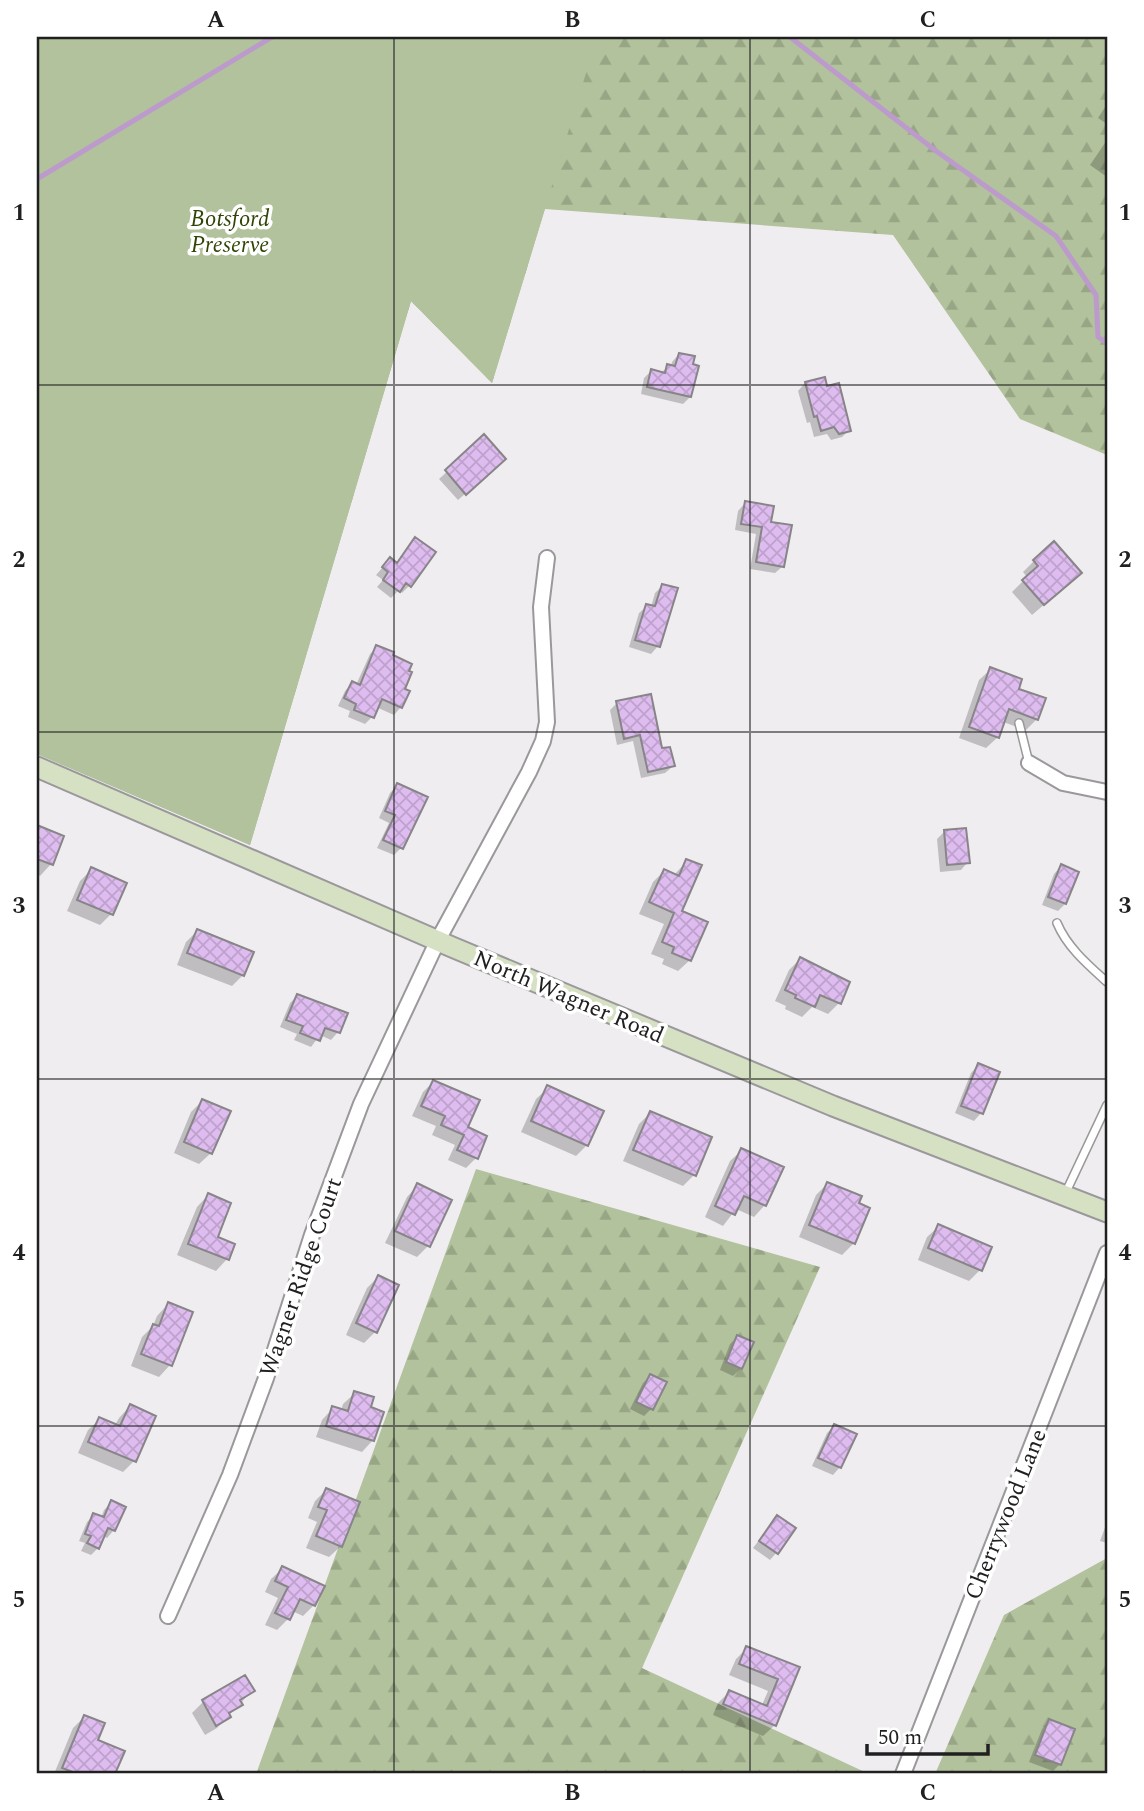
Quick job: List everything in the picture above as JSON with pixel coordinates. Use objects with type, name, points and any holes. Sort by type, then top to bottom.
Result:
[{"type":"main road","name":"North Wagner Road","points":[[37,768],[833,1106],[1107,1212]]},
{"type":"street","name":"Wagner Ridge Court","points":[[167,1616],[230,1475],[266,1378],[312,1235],[361,1104],[438,940],[543,741],[547,722],[541,607],[547,558]]},
{"type":"street","points":[[1029,762],[1063,783],[1107,792]]},
{"type":"street","name":"Cherrywood Lane","points":[[902,1774],[1107,1253]]},
{"type":"lane","points":[[1019,723],[1029,762]]},
{"type":"lane","points":[[1058,923],[1063,937],[1107,982]]},
{"type":"lane","points":[[1065,1195],[1107,1105]]},
{"type":"green space","name":"Botsford Preserve","points":[[37,37],[1107,37],[1107,455],[1020,419],[893,235],[545,209],[492,383],[411,301],[250,845],[37,754]]},
{"type":"green space","name":"Botsford Preserve","points":[[45,37],[597,37],[492,383],[411,301],[250,845],[37,754],[37,55]]},
{"type":"green space","points":[[476,1169],[820,1267],[642,1668],[869,1774],[256,1774]]},
{"type":"green space","points":[[1107,1558],[1107,1774],[935,1774],[1004,1615]]},
{"type":"building","points":[[679,353],[695,356],[693,364],[699,366],[691,397],[647,387],[651,369],[665,373],[667,364],[675,366]]},
{"type":"building","points":[[825,377],[827,386],[839,383],[851,431],[839,434],[834,427],[821,431],[817,416],[814,417],[805,382]]},
{"type":"building","points":[[484,434],[506,459],[466,495],[445,470]]},
{"type":"building","points":[[745,501],[774,506],[771,522],[792,525],[784,567],[756,562],[762,527],[741,524]]},
{"type":"building","points":[[415,537],[436,552],[411,587],[406,583],[400,592],[383,580],[388,572],[382,567],[390,557],[397,563]]},
{"type":"building","points":[[1054,541],[1082,573],[1044,605],[1022,580],[1038,566],[1033,560]]},
{"type":"building","points":[[662,584],[678,588],[660,647],[635,640],[646,604],[655,606]]},
{"type":"building","points":[[376,645],[394,652],[393,655],[412,664],[409,671],[412,672],[405,689],[410,691],[402,708],[382,699],[374,718],[354,710],[356,704],[344,698],[352,681],[360,685]]},
{"type":"building","points":[[990,667],[1022,679],[1019,689],[1046,698],[1038,720],[1009,709],[999,738],[969,727]]},
{"type":"building","points":[[651,694],[662,748],[670,747],[675,766],[648,772],[640,735],[624,739],[616,701]]},
{"type":"building","points":[[397,783],[428,797],[403,849],[383,840],[395,815],[385,811]]},
{"type":"building","points":[[37,825],[64,836],[53,865],[37,859]]},
{"type":"building","points":[[966,828],[970,863],[947,865],[944,830]]},
{"type":"building","points":[[686,859],[702,865],[682,911],[708,922],[691,961],[672,953],[674,947],[662,942],[674,913],[649,902],[664,869],[679,876]]},
{"type":"building","points":[[1061,864],[1079,872],[1066,904],[1048,897]]},
{"type":"building","points":[[91,867],[127,883],[113,915],[77,900]]},
{"type":"building","points":[[197,929],[254,952],[244,976],[187,953]]},
{"type":"building","points":[[800,957],[850,982],[841,1004],[820,995],[815,1007],[785,990]]},
{"type":"building","points":[[297,994],[348,1013],[340,1033],[325,1028],[320,1041],[300,1033],[303,1026],[286,1020]]},
{"type":"building","points":[[978,1063],[1000,1072],[983,1114],[961,1106]]},
{"type":"building","points":[[433,1080],[480,1100],[468,1127],[487,1136],[478,1159],[457,1150],[464,1135],[441,1125],[445,1116],[421,1106]]},
{"type":"building","points":[[547,1085],[604,1111],[588,1146],[531,1121]]},
{"type":"building","points":[[202,1099],[231,1111],[212,1154],[184,1142]]},
{"type":"building","points":[[650,1111],[712,1137],[696,1176],[633,1150]]},
{"type":"building","points":[[741,1148],[784,1167],[766,1206],[744,1196],[735,1215],[715,1206]]},
{"type":"building","points":[[827,1182],[862,1196],[859,1203],[870,1208],[855,1244],[809,1225]]},
{"type":"building","points":[[417,1183],[452,1200],[430,1247],[395,1231]]},
{"type":"building","points":[[208,1193],[231,1203],[218,1237],[235,1244],[229,1260],[188,1244]]},
{"type":"building","points":[[938,1224],[992,1247],[982,1271],[928,1248]]},
{"type":"building","points":[[378,1275],[399,1285],[377,1333],[356,1323]]},
{"type":"building","points":[[168,1302],[193,1312],[172,1366],[141,1354],[153,1324],[159,1326]]},
{"type":"building","points":[[737,1335],[754,1342],[742,1369],[726,1362]]},
{"type":"building","points":[[650,1374],[667,1382],[653,1410],[636,1402]]},
{"type":"building","points":[[354,1391],[374,1397],[371,1407],[384,1412],[374,1441],[326,1426],[332,1406],[348,1411]]},
{"type":"building","points":[[130,1404],[156,1416],[136,1462],[88,1442],[99,1417],[120,1426]]},
{"type":"building","points":[[834,1424],[857,1434],[841,1468],[818,1458]]},
{"type":"building","points":[[326,1488],[360,1502],[342,1547],[316,1536],[327,1510],[318,1507]]},
{"type":"building","points":[[111,1500],[126,1507],[115,1531],[108,1528],[99,1549],[87,1543],[91,1536],[85,1534],[93,1513],[104,1517]]},
{"type":"building","points":[[777,1515],[796,1528],[778,1554],[759,1541]]},
{"type":"building","points":[[282,1566],[325,1586],[315,1606],[300,1599],[290,1620],[275,1613],[288,1587],[275,1581]]},
{"type":"building","points":[[746,1646],[800,1667],[776,1726],[723,1704],[729,1690],[767,1706],[778,1679],[739,1664]]},
{"type":"building","points":[[245,1675],[255,1691],[240,1700],[243,1705],[229,1713],[231,1717],[216,1726],[202,1700]]},
{"type":"building","points":[[84,1715],[105,1723],[98,1740],[125,1751],[115,1774],[78,1774],[62,1768]]},
{"type":"building","points":[[1049,1719],[1075,1729],[1061,1765],[1035,1755]]},
{"type":"waterway","points":[[37,179],[272,37]]},
{"type":"waterway","points":[[790,37],[936,151],[1056,236],[1096,295],[1098,337],[1107,343]]}]
